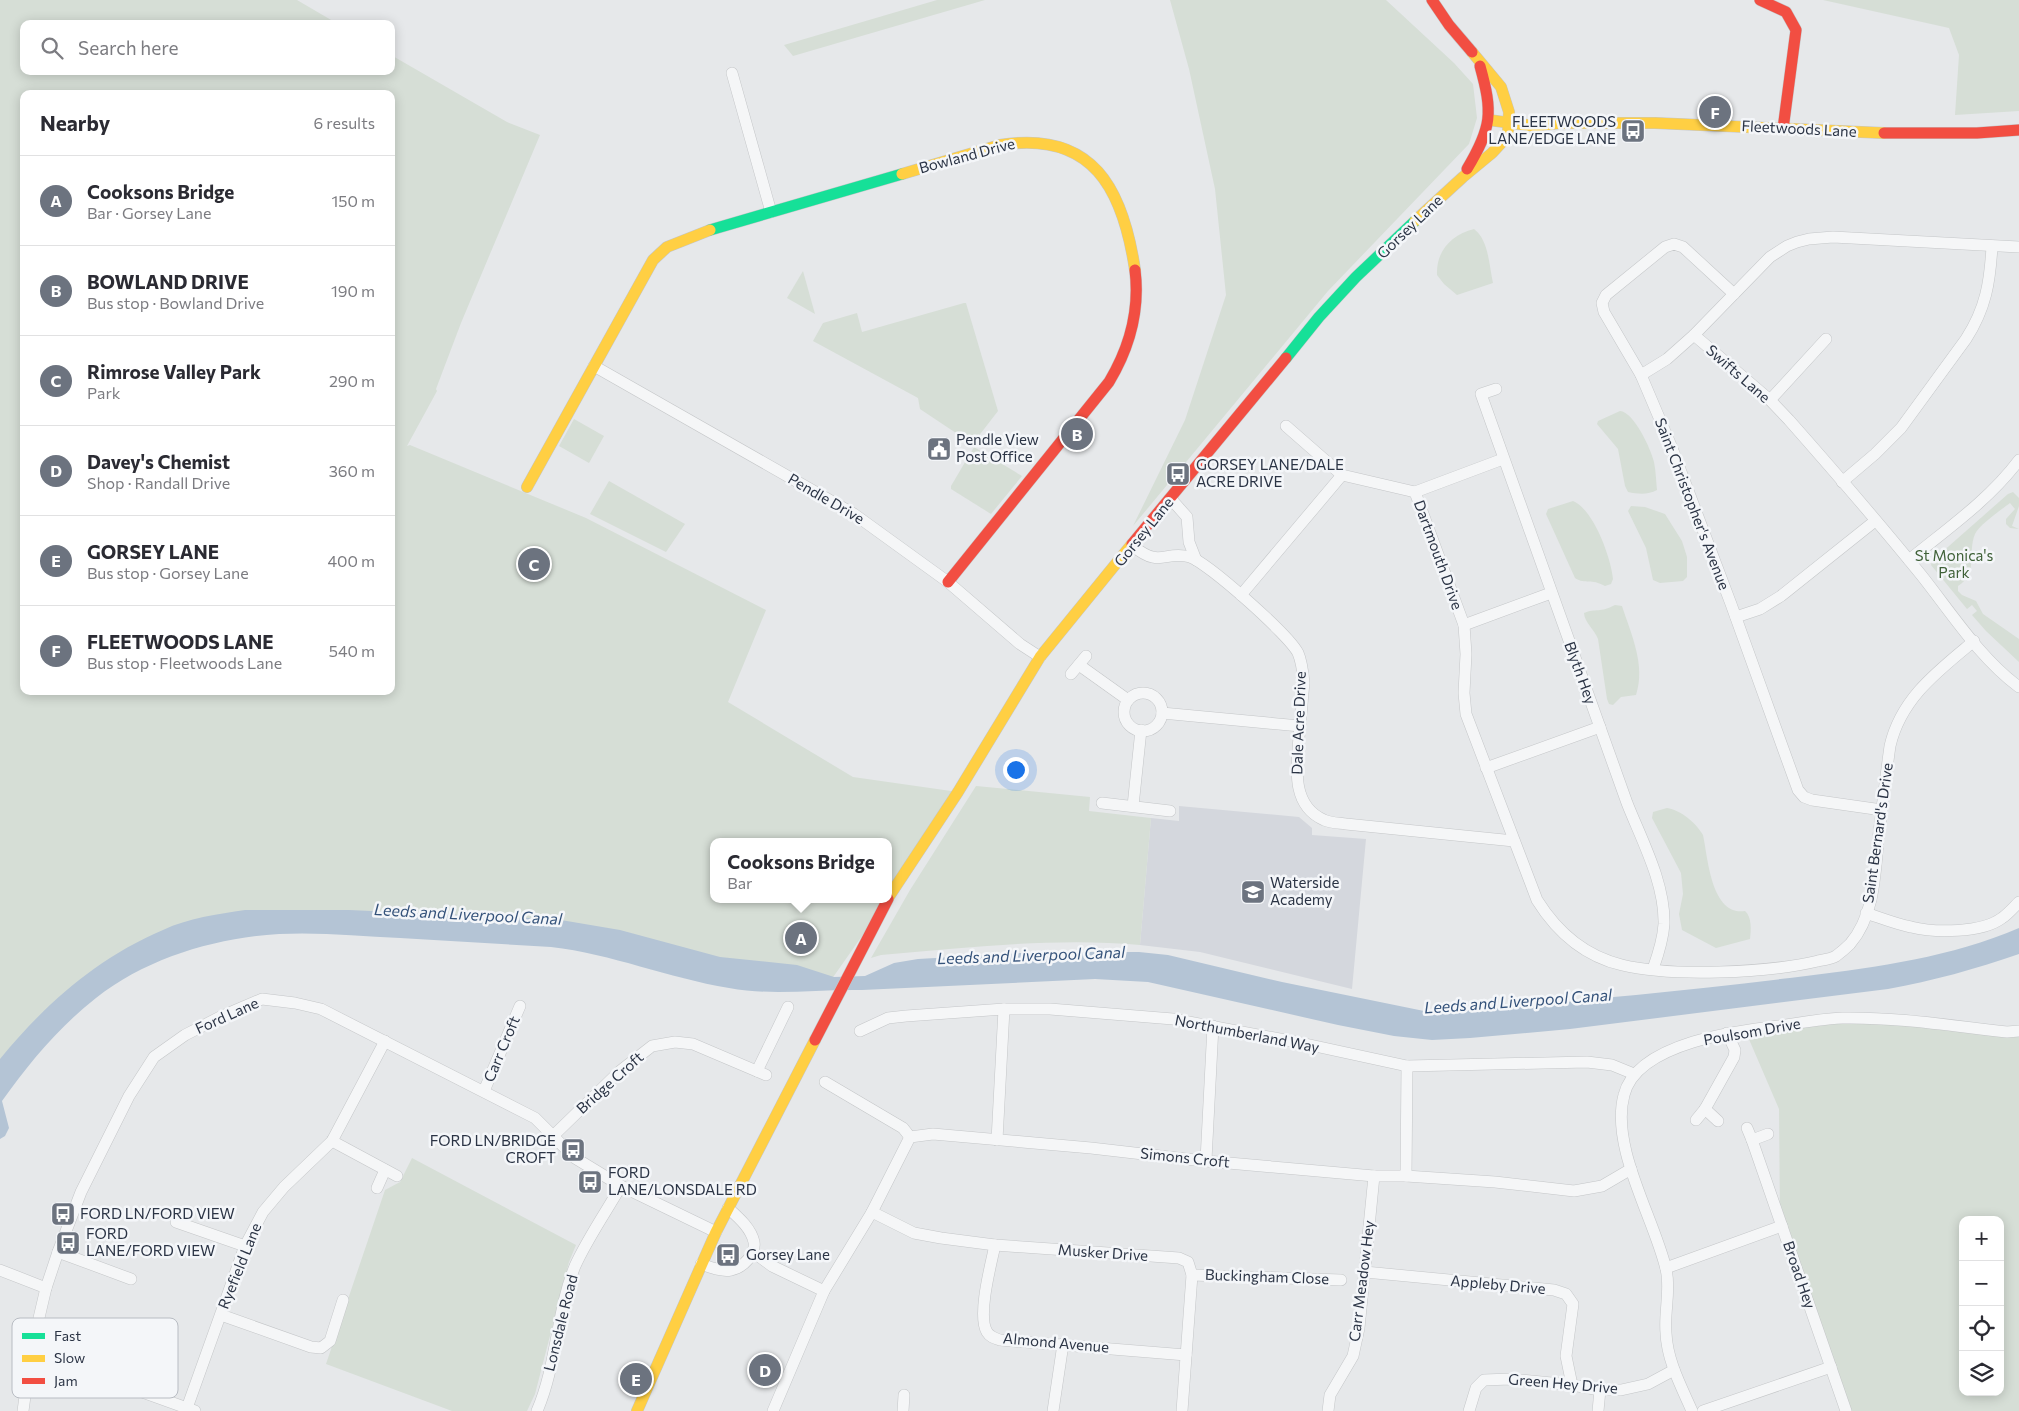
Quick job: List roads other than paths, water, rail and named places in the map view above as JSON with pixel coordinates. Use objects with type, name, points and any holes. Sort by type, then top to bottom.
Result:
[{"type":"street","points":[[1432,0],[1449,25],[1501,87],[1506,100],[1509,124]]},
{"type":"street","points":[[1760,0],[1786,12],[1796,30],[1782,128]]},
{"type":"street","points":[[1478,58],[1490,102],[1489,120]]},
{"type":"street","points":[[732,73],[771,212]]},
{"type":"street","name":"Fleetwoods Lane","points":[[1489,120],[1534,126],[1560,123],[1655,123],[1882,133],[1977,133],[2019,130]]},
{"type":"street","name":"Gorsey Lane","points":[[1462,176],[1479,148],[1489,120]]},
{"type":"street","name":"Gorsey Lane","points":[[892,892],[958,792],[1040,657],[1319,317],[1356,278],[1462,176],[1492,153],[1505,139],[1509,124]]},
{"type":"street","name":"Bowland Drive","points":[[527,487],[653,260],[662,251],[676,242],[700,233],[991,148],[1024,141],[1053,144],[1077,155],[1097,169],[1116,196],[1130,242],[1136,277],[1134,315],[1126,352],[1102,392],[948,582]]},
{"type":"street","name":"Swifts Lane","points":[[2019,247],[1833,237],[1809,239],[1787,246],[1770,257],[1694,335],[1770,400],[1815,449],[1909,560],[1974,641],[2007,678],[2019,687]]},
{"type":"street","name":"Saint Christopher's Avenue","points":[[1734,294],[1683,247],[1674,244],[1665,247],[1606,295],[1602,303],[1604,312],[1640,375],[1672,448],[1800,794],[1812,800],[1882,810]]},
{"type":"street","points":[[1842,482],[1875,454],[1901,428],[1971,333],[1986,300],[1992,246]]},
{"type":"street","points":[[1640,375],[1667,359],[1694,335]]},
{"type":"street","points":[[1770,400],[1826,339]]},
{"type":"street","name":"Pendle Drive","points":[[594,366],[854,514],[948,582],[1020,644],[1040,657]]},
{"type":"street","name":"Blyth Hey","points":[[1496,389],[1481,394],[1600,727],[1651,863],[1661,896],[1664,925],[1661,947],[1653,969]]},
{"type":"street","points":[[1241,595],[1342,475],[1286,426]]},
{"type":"street","points":[[1415,492],[1503,459]]},
{"type":"street","points":[[1909,560],[1977,505],[2007,476],[2019,460]]},
{"type":"street","name":"Dartmouth Drive","points":[[1342,475],[1415,492],[1464,625],[1466,654],[1464,704],[1514,840]]},
{"type":"street","points":[[1171,499],[1187,517],[1189,542],[1196,560]]},
{"type":"street","points":[[1736,617],[1760,608],[1782,596],[1875,521]]},
{"type":"street","points":[[1133,546],[1151,558],[1181,556],[1196,560]]},
{"type":"street","name":"Dale Acre Drive","points":[[1196,560],[1241,595],[1282,631],[1298,653],[1304,683],[1296,774],[1299,790],[1306,805],[1324,820],[1514,840]]},
{"type":"street","points":[[1464,625],[1552,593]]},
{"type":"street","name":"Saint Bernard's Drive","points":[[1514,840],[1537,900],[1546,915],[1568,939],[1596,955],[1621,965],[1703,972],[1779,968],[1835,957],[1850,944],[1861,928],[1872,898],[1892,735],[1904,708],[1921,687],[1974,641]]},
{"type":"street","points":[[1079,665],[1128,700]]},
{"type":"street","points":[[1138,694],[1150,694],[1159,702],[1162,713],[1157,724],[1152,728],[1141,730],[1131,726],[1125,716],[1125,705],[1128,700],[1138,694]]},
{"type":"street","points":[[1162,713],[1300,726]]},
{"type":"street","points":[[1486,768],[1600,727]]},
{"type":"street","points":[[1134,806],[1141,730]]},
{"type":"street","points":[[1102,803],[1170,811]]},
{"type":"street","points":[[1866,913],[1911,927],[1940,931],[1970,929],[2001,919],[2019,902]]},
{"type":"street","name":"Gorsey Lane","points":[[637,1411],[716,1232],[885,903]]},
{"type":"street","name":"Ford Lane","points":[[39,1318],[46,1288],[58,1252],[81,1192],[129,1096],[154,1057],[185,1035],[222,1016],[262,999],[296,1003],[321,1009],[484,1091],[535,1118],[575,1158],[621,1186],[716,1232]]},
{"type":"street","name":"Carr Croft","points":[[484,1091],[520,1006]]},
{"type":"street","name":"Bridge Croft","points":[[553,1136],[620,1071],[652,1046],[676,1042],[693,1044],[762,1073],[788,1007]]},
{"type":"street","points":[[997,1140],[1004,1008]]},
{"type":"street","name":"Northumberland Way","points":[[860,1031],[888,1018],[1004,1008],[1050,1009],[1122,1013],[1173,1019],[1407,1066],[1587,1062],[1612,1065],[1634,1074]]},
{"type":"street","name":"Poulsom Drive","points":[[1692,1411],[1674,1370],[1666,1333],[1668,1290],[1666,1268],[1628,1164],[1621,1110],[1624,1093],[1634,1074],[1654,1058],[1671,1050],[1728,1033],[1840,1018],[1917,1020],[1988,1030],[2019,1031]]},
{"type":"street","points":[[1206,1160],[1213,1026]]},
{"type":"street","points":[[1696,1120],[1705,1109],[1734,1056],[1735,1050],[1728,1033]]},
{"type":"street","name":"Ryefield Lane","points":[[191,1410],[245,1246],[263,1212],[279,1193],[332,1141],[385,1041]]},
{"type":"street","points":[[1406,1176],[1407,1066]]},
{"type":"street","points":[[773,1411],[824,1291],[872,1212],[910,1137],[903,1128],[825,1082]]},
{"type":"street","points":[[1705,1109],[1718,1121]]},
{"type":"street","name":"Broad Hey","points":[[1747,1128],[1846,1411]]},
{"type":"street","name":"Simons Croft","points":[[910,1137],[933,1134],[1374,1176],[1406,1176],[1495,1182],[1574,1191],[1602,1186],[1631,1169]]},
{"type":"street","points":[[1752,1140],[1768,1134]]},
{"type":"street","points":[[332,1141],[397,1176]]},
{"type":"street","points":[[377,1188],[386,1170]]},
{"type":"street","name":"Carr Meadow Hey","points":[[1328,1411],[1330,1395],[1353,1356],[1359,1328],[1374,1176]]},
{"type":"street","name":"Lonsdale Road","points":[[537,1411],[546,1388],[558,1328],[575,1266],[621,1186]]},
{"type":"street","points":[[701,1264],[713,1269],[731,1270],[748,1260],[753,1252],[754,1242],[750,1231],[739,1217],[728,1208]]},
{"type":"street","name":"Musker Drive","points":[[872,1212],[914,1233],[994,1246],[1179,1258],[1188,1262],[1192,1275]]},
{"type":"street","points":[[176,1222],[245,1246]]},
{"type":"street","points":[[1666,1268],[1782,1226]]},
{"type":"street","name":"Almond Avenue","points":[[994,1246],[983,1313],[986,1331],[992,1337],[1000,1340],[1186,1355]]},
{"type":"street","points":[[58,1252],[131,1279]]},
{"type":"street","points":[[753,1252],[772,1266],[824,1291]]},
{"type":"street","points":[[0,1270],[46,1288]]},
{"type":"street","name":"Appleby Drive","points":[[1365,1272],[1554,1290],[1566,1294],[1573,1304],[1566,1356],[1572,1385]]},
{"type":"street","points":[[1182,1411],[1192,1275]]},
{"type":"street","name":"Buckingham Close","points":[[1192,1275],[1341,1280]]},
{"type":"street","points":[[221,1315],[311,1347],[321,1348],[330,1341],[343,1300]]},
{"type":"street","points":[[1053,1411],[1063,1344]]},
{"type":"street","points":[[1703,1411],[1831,1367]]},
{"type":"street","name":"Green Hey Drive","points":[[1469,1411],[1476,1388],[1484,1380],[1510,1379],[1572,1385],[1600,1390],[1621,1390],[1648,1384],[1674,1370]]},
{"type":"street","points":[[1598,1411],[1600,1390]]},
{"type":"street","points":[[903,1411],[904,1395]]},
{"type":"street","name":"Ford Lane","points":[[22,1411],[24,1398]]},
{"type":"street","points":[[158,1398],[191,1410]]},
{"type":"water","name":"Leeds and Liverpool Canal","points":[[245,910],[349,910],[555,919],[620,930],[720,957],[797,965],[834,977],[865,976],[894,963],[918,959],[1038,952],[1139,952],[1168,955],[1282,982],[1424,1011],[1530,1006],[1861,969],[1941,954],[2019,928],[2019,954],[1954,974],[1888,989],[1570,1029],[1432,1040],[1394,1036],[1338,1025],[1148,982],[1095,979],[862,990],[762,992],[706,984],[618,960],[551,947],[339,934],[255,936],[206,945],[159,961],[116,984],[82,1009],[45,1046],[2,1101],[9,1128],[5,1136],[0,1139],[0,1059],[54,1001],[94,969],[139,941],[183,922]]},
{"type":"place","name":"FLEETWOODS LANE","points":[[1715,112]]},
{"type":"place","name":"FLEETWOODS LANE/EDGE LANE","points":[[1633,131]]},
{"type":"place","name":"BOWLAND DRIVE","points":[[1077,434]]},
{"type":"place","name":"Pendle View Post Office","points":[[939,449]]},
{"type":"place","name":"GORSEY LANE/DALE ACRE DRIVE","points":[[1178,474]]},
{"type":"place","name":"Rimrose Valley Park","points":[[534,564]]},
{"type":"place","name":"Waterside Academy","points":[[1253,892]]},
{"type":"place","name":"Cooksons Bridge","points":[[801,938]]},
{"type":"place","name":"FORD LN/BRIDGE CROFT","points":[[573,1150]]},
{"type":"place","name":"FORD LANE/LONSDALE RD","points":[[590,1182]]},
{"type":"place","name":"FORD LN/FORD VIEW","points":[[63,1214]]},
{"type":"place","name":"FORD LANE/FORD VIEW","points":[[68,1243]]},
{"type":"place","name":"Gorsey Lane","points":[[728,1255]]},
{"type":"place","name":"Davey's Chemist","points":[[765,1370]]},
{"type":"place","name":"GORSEY LANE","points":[[636,1379]]},
{"type":"park label","name":"St Monica's Park","points":[[1954,564]]}]
